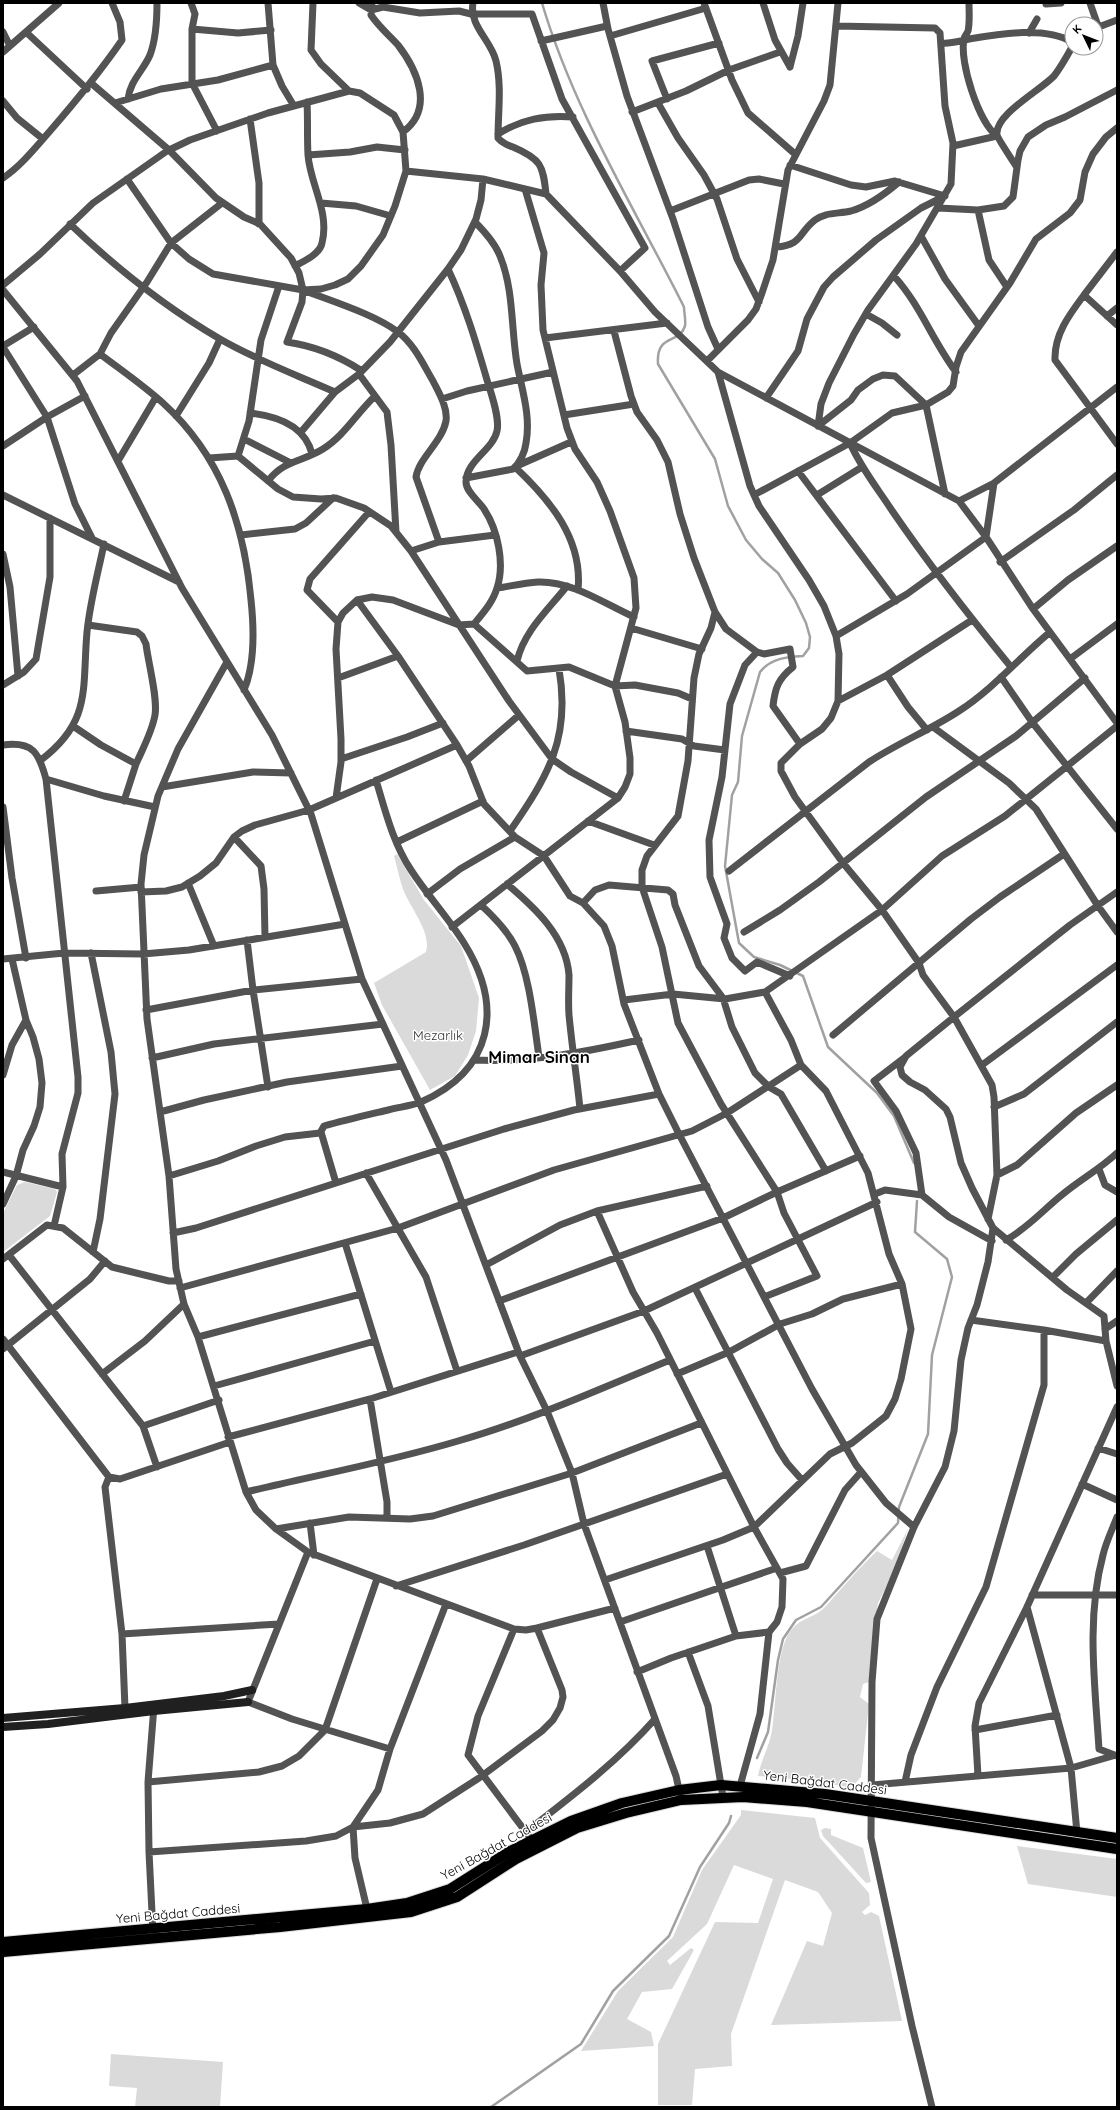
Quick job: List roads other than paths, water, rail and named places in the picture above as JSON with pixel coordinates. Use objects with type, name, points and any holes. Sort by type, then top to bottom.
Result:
[{"type":"main road","points":[[3,1727],[48,1724],[224,1696],[252,1690]]},
{"type":"main road","points":[[3,1718],[125,1708],[248,1702]]},
{"type":"main road","name":"Yeni Bağdat Caddesi","points":[[3,1952],[153,1933],[368,1910],[407,1903],[450,1889],[529,1835],[622,1803],[679,1790],[721,1785],[808,1791],[1077,1833],[1117,1837]]},
{"type":"main road","name":"Yeni Bağdat Caddesi","points":[[3,1942],[280,1927],[412,1912],[457,1897],[516,1859],[577,1828],[626,1813],[682,1800],[743,1797],[807,1802],[1117,1849]]},
{"type":"street","points":[[3,52],[27,33],[59,3]]},
{"type":"street","points":[[3,178],[13,172],[89,86],[122,40],[120,22],[112,3]]},
{"type":"street","points":[[128,99],[129,88],[149,56],[155,38],[157,3]]},
{"type":"street","points":[[191,3],[194,14],[192,29],[192,83],[217,131]]},
{"type":"street","points":[[268,3],[273,66],[282,86],[294,106]]},
{"type":"street","points":[[313,3],[311,50],[321,64],[349,91]]},
{"type":"street","points":[[359,3],[420,13],[459,11],[471,14],[532,14],[545,40],[562,99],[645,248],[620,271]]},
{"type":"street","points":[[473,3],[471,14],[496,60],[499,82],[498,134],[501,142],[530,154],[537,161],[543,171],[546,194]]},
{"type":"street","points":[[603,3],[607,26],[632,112],[670,211],[708,327],[718,349]]},
{"type":"street","points":[[763,3],[780,52],[790,67],[798,36],[803,3]]},
{"type":"street","points":[[707,361],[748,320],[759,302],[776,247],[784,184],[790,165],[824,101],[830,85],[838,3]]},
{"type":"street","points":[[969,3],[968,31],[964,40],[966,67],[980,115],[989,131],[997,136],[1016,166]]},
{"type":"street","points":[[1046,4],[1061,3]]},
{"type":"street","points":[[1090,3],[1094,16]]},
{"type":"street","points":[[372,6],[371,15],[398,45],[410,64],[419,84],[421,105],[417,118],[403,132]]},
{"type":"street","points":[[610,36],[706,6],[729,70],[748,113],[795,154]]},
{"type":"street","points":[[1029,33],[1037,18]]},
{"type":"street","points":[[1104,25],[1117,20]]},
{"type":"street","points":[[545,40],[607,26]]},
{"type":"street","points":[[818,426],[821,404],[829,383],[866,314],[921,236],[951,184],[953,146],[945,106],[940,33],[936,28],[836,26]]},
{"type":"street","points":[[192,29],[238,34],[271,30]]},
{"type":"street","points":[[3,32],[10,46]]},
{"type":"street","points":[[941,43],[951,44],[964,40],[1036,32],[1064,38]]},
{"type":"street","points":[[27,33],[89,86],[115,103],[169,150],[222,203],[244,217],[259,224],[291,258],[303,290],[302,302],[287,342],[300,344],[341,357],[361,373],[387,412],[396,532]]},
{"type":"street","points":[[667,99],[652,61],[719,43]]},
{"type":"street","points":[[632,112],[658,103],[729,70],[780,52]]},
{"type":"street","points":[[997,136],[997,129],[1006,115],[1039,90],[1053,77],[1068,56]]},
{"type":"street","points":[[115,103],[192,83],[218,80],[273,66]]},
{"type":"street","points":[[938,208],[978,210],[1004,206],[1013,197],[1016,166],[1020,151],[1028,137],[1038,129],[1117,90]]},
{"type":"street","points":[[3,285],[93,203],[169,150],[190,140],[250,119],[349,91],[360,93],[383,106],[394,115],[403,132],[406,171],[383,235],[361,266],[348,279],[321,289],[303,290],[213,274],[189,259],[171,243],[128,179]]},
{"type":"street","points":[[3,101],[17,118],[43,139]]},
{"type":"street","points":[[295,266],[315,254],[322,244],[324,229],[321,203],[308,155],[307,102]]},
{"type":"street","points":[[658,103],[678,138],[694,159],[714,194],[737,259],[759,302]]},
{"type":"street","points":[[498,134],[510,126],[537,117],[553,115],[573,117]]},
{"type":"street","points":[[250,119],[259,183],[259,224]]},
{"type":"street","points":[[754,495],[850,443],[892,413],[926,404],[948,392],[954,386],[956,372],[962,352],[1007,286],[1036,239],[1070,213],[1080,200],[1085,172],[1093,154],[1106,137],[1117,128]]},
{"type":"street","points":[[953,146],[997,136]]},
{"type":"street","points":[[308,155],[350,152],[377,147],[405,150]]},
{"type":"street","points":[[790,165],[839,182],[866,187],[895,181],[945,196]]},
{"type":"street","points":[[406,171],[483,179],[546,194],[620,271],[667,323],[718,372],[959,501],[986,537],[1000,562],[1049,633],[1085,678],[1117,723]]},
{"type":"street","points":[[301,432],[335,392],[361,373],[398,332],[448,269],[461,250],[475,222],[481,200],[483,179]]},
{"type":"street","points":[[670,211],[749,180],[759,179],[784,184]]},
{"type":"street","points":[[776,247],[795,242],[815,220],[831,213],[851,211],[883,195],[899,182]]},
{"type":"street","points":[[452,927],[618,798],[626,787],[630,774],[626,731],[617,689],[615,686],[634,617],[636,595],[634,578],[613,518],[597,482],[572,442],[564,414],[545,338],[540,285],[544,253],[525,189]]},
{"type":"street","points":[[766,398],[798,351],[807,320],[824,288],[833,277],[876,240],[921,208],[945,196]]},
{"type":"street","points":[[73,375],[100,354],[111,333],[171,243],[222,203]]},
{"type":"street","points":[[321,203],[356,206],[391,216]]},
{"type":"street","points":[[978,210],[989,260],[1007,286]]},
{"type":"street","points":[[475,222],[494,245],[500,257],[510,297],[521,380],[525,398],[527,434],[526,443],[517,466]]},
{"type":"street","points":[[70,224],[142,288],[220,339],[335,392]]},
{"type":"street","points":[[921,236],[945,279],[979,326]]},
{"type":"street","points":[[1117,252],[1084,295],[1060,332],[1054,348],[1055,360],[1117,444]]},
{"type":"street","points":[[448,269],[470,320],[498,424],[497,432],[491,444],[474,464],[466,478],[466,483],[473,495],[484,508],[495,535],[500,561],[498,588],[493,598],[474,624]]},
{"type":"street","points":[[894,276],[912,298],[942,354],[956,372]]},
{"type":"street","points":[[238,456],[244,439],[250,413],[257,357],[279,286]]},
{"type":"street","points":[[3,290],[73,375],[179,582],[272,735],[309,810],[362,979],[441,1150],[463,1204],[519,1354],[547,1411],[572,1473],[584,1524],[655,1719],[682,1800]]},
{"type":"street","points":[[303,290],[381,322],[398,332],[409,343],[422,362],[442,399],[446,420],[443,432],[418,468],[416,477],[439,542]]},
{"type":"street","points":[[1084,295],[1117,325]]},
{"type":"street","points":[[1107,316],[1117,308]]},
{"type":"street","points":[[866,314],[882,323],[897,335]]},
{"type":"street","points":[[545,338],[614,331],[667,323]]},
{"type":"street","points":[[34,327],[3,346],[47,417],[75,504],[92,538]]},
{"type":"street","points":[[614,331],[622,359],[625,377],[634,404],[668,462],[680,514],[694,558],[715,612],[726,629],[757,652],[764,654],[790,649],[793,667],[782,676],[774,693],[773,706],[800,744]]},
{"type":"street","points":[[176,416],[209,363],[220,339]]},
{"type":"street","points":[[100,354],[156,397],[176,416],[196,440],[217,472],[241,535],[248,566],[253,619],[250,676],[244,690]]},
{"type":"street","points":[[442,399],[553,372]]},
{"type":"street","points":[[718,372],[754,495],[762,512],[817,593],[836,636],[839,654],[838,701],[831,718],[822,729],[800,744],[781,763],[781,771],[795,797],[843,863],[882,910],[919,963],[923,976],[954,1017],[992,1084],[997,1175],[988,1219]]},
{"type":"street","points":[[818,426],[851,400],[858,390],[883,375],[895,376],[926,404],[945,494]]},
{"type":"street","points":[[959,501],[994,483],[1117,387]]},
{"type":"street","points":[[3,446],[47,417],[85,396]]},
{"type":"street","points":[[268,481],[276,471],[312,454],[336,439],[359,411],[375,396]]},
{"type":"street","points":[[118,461],[156,397]]},
{"type":"street","points":[[564,414],[634,404]]},
{"type":"street","points":[[250,413],[267,415],[285,421],[301,432],[310,444],[312,454]]},
{"type":"street","points":[[244,439],[291,463]]},
{"type":"street","points":[[466,478],[517,466],[572,442]]},
{"type":"street","points":[[850,443],[862,467],[937,573],[972,620],[1011,667]]},
{"type":"street","points":[[209,458],[238,456],[278,490],[293,497],[321,499],[333,498],[350,502],[391,526],[411,551],[519,715],[552,759],[570,772],[618,798]]},
{"type":"street","points":[[517,466],[553,509],[569,534],[579,569],[578,590]]},
{"type":"street","points":[[817,495],[862,467]]},
{"type":"street","points":[[798,471],[896,601]]},
{"type":"street","points":[[1000,562],[1074,510],[1117,475]]},
{"type":"street","points":[[836,636],[896,601],[986,537],[994,483]]},
{"type":"street","points":[[3,494],[179,582]]},
{"type":"street","points":[[241,535],[295,528],[306,524],[333,498]]},
{"type":"street","points":[[338,622],[307,590],[310,578],[369,512]]},
{"type":"street","points":[[3,685],[18,676],[36,659],[50,577],[50,518]]},
{"type":"street","points":[[411,551],[439,542],[495,535]]},
{"type":"street","points":[[41,760],[57,748],[73,726],[84,693],[88,625],[104,544]]},
{"type":"street","points":[[1032,609],[1068,580],[1117,546]]},
{"type":"street","points":[[3,554],[10,587],[18,676]]},
{"type":"street","points":[[498,588],[539,582],[567,586],[634,617]]},
{"type":"street","points":[[517,661],[519,652],[532,626],[567,586]]},
{"type":"street","points":[[336,798],[341,759],[336,649],[338,622],[343,612],[357,600],[372,597],[393,600],[459,625],[474,624],[527,671],[569,667],[615,686],[634,685],[678,692],[692,699]]},
{"type":"street","points":[[357,600],[398,656],[457,745],[466,761],[483,801],[494,816],[515,837],[544,856],[570,896],[583,903],[604,926],[612,946],[618,969],[618,982],[659,1094],[746,1264],[780,1324],[812,1389],[861,1472],[894,1510],[914,1527]]},
{"type":"street","points":[[715,612],[694,678],[688,742],[688,761],[678,816],[654,845],[647,856],[642,870],[642,887],[662,948],[678,1023],[727,1113],[777,1192],[784,1213],[799,1239],[816,1276],[764,1297]]},
{"type":"street","points":[[838,701],[887,675],[972,620]]},
{"type":"street","points":[[1070,659],[1117,624]]},
{"type":"street","points":[[88,625],[137,632],[142,636],[146,644],[155,696],[155,714],[150,733],[136,764],[124,801]]},
{"type":"street","points":[[631,628],[702,649]]},
{"type":"street","points":[[729,871],[869,762],[889,749],[930,728],[960,710],[1001,677],[1049,633]]},
{"type":"street","points":[[757,652],[745,665],[730,704],[722,777],[709,840],[708,863],[715,894],[727,924],[724,938],[732,958],[745,971],[756,962],[790,975]]},
{"type":"street","points":[[338,678],[398,656]]},
{"type":"street","points":[[227,662],[178,749],[162,787],[155,807],[144,855],[141,890],[146,1010],[169,1176],[173,1233],[180,1284],[184,1304],[198,1337],[219,1400],[229,1439],[246,1492],[256,1510],[276,1529],[311,1554],[514,1629],[526,1630],[537,1628],[615,1608]]},
{"type":"street","points":[[510,831],[533,797],[552,759],[563,719],[562,690],[558,669]]},
{"type":"street","points":[[887,675],[908,707],[930,728],[979,760],[1009,783],[1036,809],[1098,906],[1117,932]]},
{"type":"street","points":[[1001,677],[1032,722],[1117,829]]},
{"type":"street","points":[[744,932],[780,910],[843,863],[926,797],[1016,736],[1085,678]]},
{"type":"street","points":[[466,761],[519,715]]},
{"type":"street","points":[[341,759],[407,737],[443,723]]},
{"type":"street","points":[[73,726],[136,764]]},
{"type":"street","points":[[624,1000],[673,994],[723,998],[766,992],[882,910],[942,856],[985,830],[1027,799],[1117,726]]},
{"type":"street","points":[[626,731],[682,739],[705,748],[725,750]]},
{"type":"street","points":[[3,745],[22,746],[36,752],[41,760],[46,779],[73,1024],[78,1093],[62,1154],[63,1187],[54,1226]]},
{"type":"street","points":[[96,891],[166,891],[188,883],[200,876],[216,863],[234,837],[255,825],[309,810],[457,745]]},
{"type":"street","points":[[162,787],[253,772],[290,773]]},
{"type":"street","points":[[46,779],[124,801],[155,807]]},
{"type":"street","points":[[336,1183],[321,1132],[324,1126],[419,1102],[446,1089],[463,1075],[474,1060],[487,1024],[487,1004],[483,984],[475,964],[465,943],[410,869],[388,820],[376,780]]},
{"type":"street","points":[[397,842],[483,801]]},
{"type":"street","points":[[3,807],[7,865],[26,958]]},
{"type":"street","points":[[588,821],[654,845]]},
{"type":"street","points":[[234,837],[261,866],[264,889],[265,937]]},
{"type":"street","points":[[428,894],[460,869],[515,837]]},
{"type":"street","points":[[832,1035],[1000,896],[1064,854]]},
{"type":"street","points":[[188,883],[214,946]]},
{"type":"street","points":[[507,884],[537,910],[552,930],[563,952],[569,974],[569,1015],[580,1109]]},
{"type":"street","points":[[583,903],[595,890],[609,885],[668,890],[673,894],[675,905],[699,966],[723,998],[732,1027],[755,1073],[769,1087],[781,1094],[826,1171]]},
{"type":"street","points":[[922,1195],[916,1153],[896,1111],[874,1081],[954,1017],[1117,892]]},
{"type":"street","points":[[481,905],[506,933],[515,946],[520,959],[531,1008],[539,1057]]},
{"type":"street","points":[[3,959],[12,960],[64,953],[143,954],[214,946],[344,924]]},
{"type":"street","points":[[247,940],[268,1087]]},
{"type":"street","points":[[91,953],[111,1052],[115,1094],[100,1219],[93,1252]]},
{"type":"street","points":[[3,1204],[16,1176],[23,1150],[40,1107],[42,1083],[33,1037],[26,1020],[12,960]]},
{"type":"street","points":[[982,1065],[1117,965]]},
{"type":"street","points":[[146,1010],[253,990],[362,979]]},
{"type":"street","points":[[605,1580],[707,1546],[754,1527],[830,1454],[845,1446],[886,1416],[895,1399],[911,1329],[902,1284],[889,1254],[875,1194],[860,1156],[826,1092],[801,1065],[791,1040],[766,992]]},
{"type":"street","points":[[3,1075],[12,1045],[26,1020]]},
{"type":"street","points":[[994,1107],[1024,1094],[1117,1022]]},
{"type":"street","points":[[152,1058],[214,1044],[382,1024]]},
{"type":"street","points":[[474,1060],[498,1062],[574,1054],[639,1040]]},
{"type":"street","points":[[906,1056],[900,1067],[902,1075],[910,1082],[925,1090],[946,1109],[950,1117],[961,1163],[993,1228],[1006,1240],[1104,1316],[1106,1341],[1117,1386]]},
{"type":"street","points":[[157,1467],[143,1426],[53,1310],[6,1257],[47,1225],[63,1228],[112,1267],[180,1284],[345,1243],[398,1228],[520,1181],[581,1161],[692,1131],[727,1113],[801,1065]]},
{"type":"street","points":[[160,1112],[204,1100],[287,1082],[402,1066]]},
{"type":"street","points":[[997,1175],[1017,1165],[1076,1113],[1117,1084]]},
{"type":"street","points":[[173,1233],[196,1228],[366,1172],[441,1150],[504,1129],[580,1109],[659,1094]]},
{"type":"street","points":[[169,1176],[218,1161],[256,1146],[285,1137],[321,1132]]},
{"type":"street","points":[[1006,1240],[1021,1232],[1071,1188],[1099,1170],[1117,1153]]},
{"type":"street","points":[[499,1301],[723,1218],[777,1192],[860,1156]]},
{"type":"street","points":[[1099,1170],[1105,1184],[1117,1192]]},
{"type":"street","points":[[3,1172],[63,1187]]},
{"type":"street","points":[[366,1172],[426,1277],[457,1371]]},
{"type":"street","points":[[486,1265],[560,1225],[597,1211],[707,1186]]},
{"type":"street","points":[[875,1194],[885,1190],[922,1195],[949,1217],[992,1241]]},
{"type":"street","points":[[3,1339],[6,1347],[109,1477],[120,1479],[157,1467],[229,1439],[370,1399],[457,1371],[519,1354],[644,1310],[695,1288],[877,1202]]},
{"type":"street","points":[[597,1211],[618,1258],[784,1585],[782,1607],[777,1622],[769,1632],[760,1714],[740,1786]]},
{"type":"street","points":[[1053,1277],[1076,1254],[1117,1220]]},
{"type":"street","points":[[932,2107],[912,2026],[871,1838],[872,1682],[877,1619],[914,1527],[945,1467],[954,1431],[961,1360],[988,1262],[993,1228]]},
{"type":"street","points":[[345,1243],[391,1392]]},
{"type":"street","points":[[6,1347],[90,1279],[105,1261]]},
{"type":"street","points":[[1086,1303],[1117,1271]]},
{"type":"street","points":[[677,1374],[729,1352],[780,1324],[812,1314],[843,1299],[902,1284]]},
{"type":"street","points":[[695,1288],[778,1449],[787,1463],[802,1480]]},
{"type":"street","points":[[198,1337],[361,1294]]},
{"type":"street","points":[[102,1374],[145,1341],[184,1304]]},
{"type":"street","points":[[971,1320],[1044,1330],[1106,1341]]},
{"type":"street","points":[[1105,1329],[1117,1321]]},
{"type":"street","points":[[905,1782],[911,1755],[937,1687],[986,1587],[1044,1386],[1044,1330]]},
{"type":"street","points":[[214,1386],[375,1341]]},
{"type":"street","points":[[246,1492],[380,1463],[460,1441],[547,1411],[670,1360]]},
{"type":"street","points":[[370,1399],[387,1502],[387,1517]]},
{"type":"street","points":[[143,1426],[219,1400]]},
{"type":"street","points":[[978,1776],[975,1730],[979,1703],[1027,1607],[1117,1407]]},
{"type":"street","points":[[276,1529],[349,1516],[410,1519],[433,1516],[572,1473],[701,1423]]},
{"type":"street","points":[[1098,1448],[1117,1454]]},
{"type":"street","points":[[620,1622],[720,1587],[778,1571],[806,1566],[845,1490],[861,1472]]},
{"type":"street","points":[[396,1586],[524,1545],[727,1474]]},
{"type":"street","points":[[109,1477],[105,1487],[122,1634],[125,1708]]},
{"type":"street","points":[[1082,1484],[1117,1500]]},
{"type":"street","points":[[1117,1517],[1103,1554],[1096,1596],[1093,1660],[1099,1749],[1117,1755]]},
{"type":"street","points":[[310,1523],[311,1554],[279,1624],[248,1702],[260,1708],[325,1730],[390,1749]]},
{"type":"street","points":[[707,1546],[736,1636]]},
{"type":"street","points":[[148,1782],[259,1772],[282,1766],[299,1756],[325,1730],[377,1579]]},
{"type":"street","points":[[1032,1595],[1117,1595]]},
{"type":"street","points":[[368,1910],[355,1858],[353,1827],[378,1790],[390,1749],[446,1604]]},
{"type":"street","points":[[1027,1607],[1071,1768],[1077,1833]]},
{"type":"street","points":[[122,1634],[279,1624]]},
{"type":"street","points":[[149,1852],[306,1841],[336,1836],[353,1827],[390,1823],[422,1814],[483,1775],[542,1731],[553,1720],[560,1708],[563,1698],[562,1690],[537,1628]]},
{"type":"street","points":[[514,1629],[478,1716],[469,1746],[468,1755],[529,1835],[635,1742],[655,1719]]},
{"type":"street","points":[[638,1672],[688,1652],[736,1636],[769,1632]]},
{"type":"street","points":[[688,1652],[708,1706],[723,1797]]},
{"type":"street","points":[[153,1933],[149,1852],[148,1782],[154,1707]]},
{"type":"street","points":[[975,1730],[1057,1715]]},
{"type":"street","points":[[872,1785],[1071,1768],[1117,1755]]},
{"type":"waterway","points":[[542,3],[555,43],[588,120],[606,158],[684,307],[685,326],[678,336],[664,343],[658,354],[658,364],[715,459],[728,506],[746,540],[762,559],[778,573],[795,600],[806,623],[810,637],[809,648],[803,656],[774,661],[764,667],[760,672],[742,736],[738,782],[732,795],[725,866],[739,943],[754,957],[780,965],[803,976],[828,1047],[877,1093],[894,1116],[914,1163]]},
{"type":"waterway","points":[[757,1758],[768,1732],[778,1660],[783,1639],[796,1620],[821,1607],[898,1523],[899,1507],[928,1434],[932,1355],[952,1277],[947,1259],[915,1232],[917,1201]]},
{"type":"waterway","points":[[491,2107],[581,2044],[613,1991],[669,1936],[700,1867],[729,1823],[731,1816]]},
{"type":"district","name":"Mimar Sinan","points":[[539,1056]]},
{"type":"park label","name":"Mezarlık","points":[[438,1035]]}]
